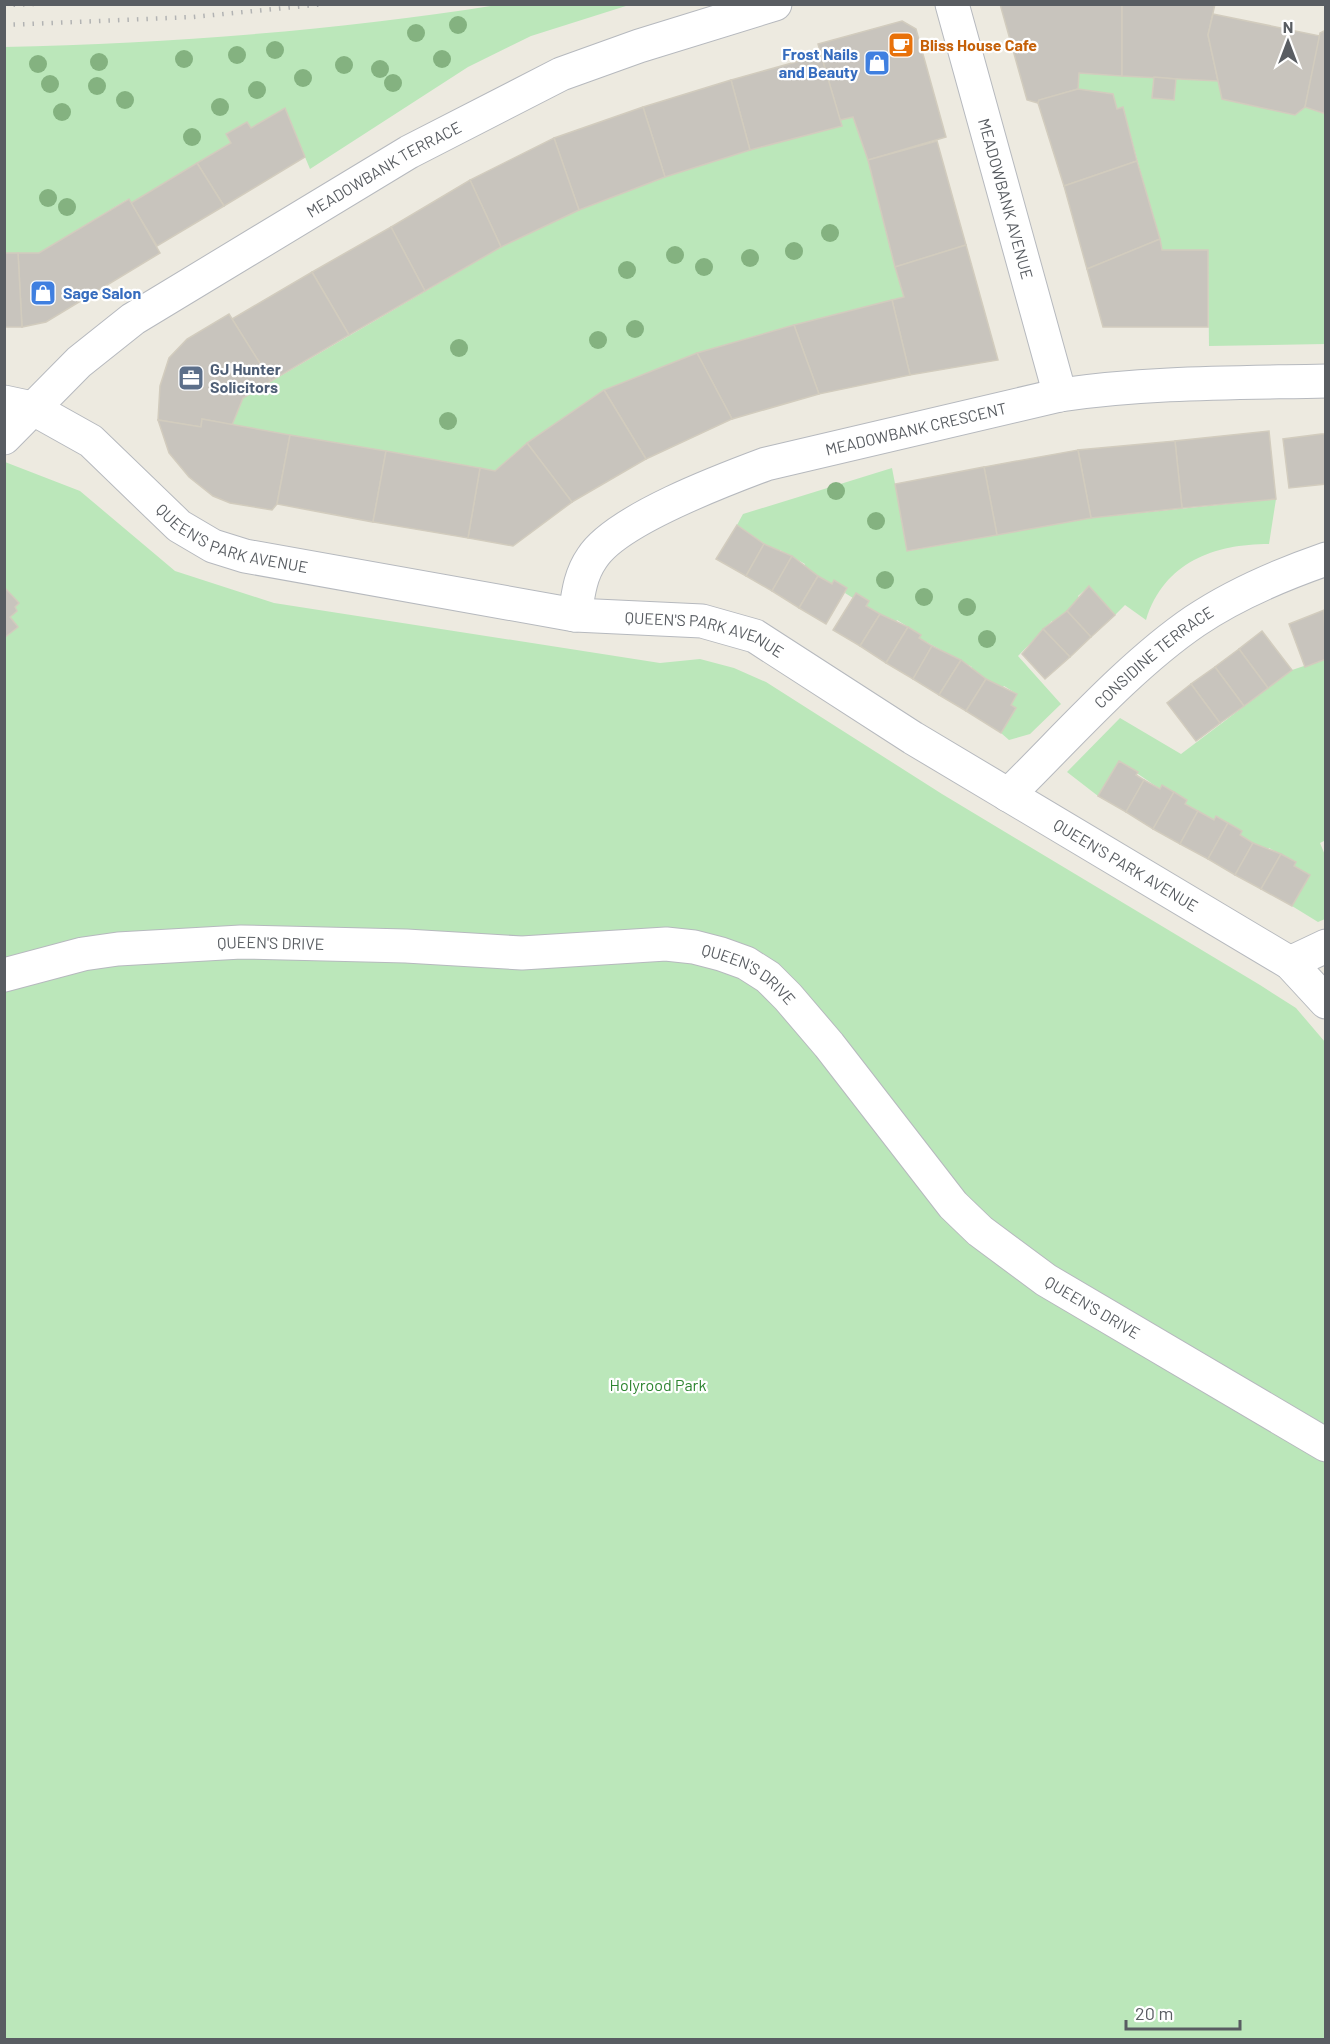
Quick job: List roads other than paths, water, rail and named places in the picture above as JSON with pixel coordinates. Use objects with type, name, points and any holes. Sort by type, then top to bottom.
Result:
[{"type":"street","name":"MEADOWBANK TERRACE","points":[[4,438],[18,405],[79,362],[133,319],[409,152],[561,74],[669,36],[775,4]]},
{"type":"street","name":"MEADOWBANK AVENUE","points":[[952,4],[1060,395]]},
{"type":"street","name":"MEADOWBANK CRESCENT","points":[[576,615],[583,573],[592,557],[604,544],[641,520],[731,477],[814,451],[1060,395],[1150,384],[1326,381]]},
{"type":"street","name":"QUEEN'S PARK AVENUE","points":[[18,405],[91,441],[117,463],[147,497],[179,526],[213,546],[245,556],[576,615],[702,621],[755,636],[913,738],[1290,963],[1326,1002]]},
{"type":"street","name":"CONSIDINE TERRACE","points":[[1008,795],[1143,663],[1192,623],[1255,587],[1326,559]]},
{"type":"street","name":"QUEEN'S DRIVE","points":[[4,975],[83,954],[118,949],[242,942],[406,946],[522,953],[666,944],[694,947],[721,954],[746,963],[768,977],[788,998],[829,1045],[953,1205],[980,1231],[1046,1280],[1207,1378],[1326,1445]]},
{"type":"street","points":[[1290,963],[1326,946]]},
{"type":"railway","points":[[4,5],[35,4]]},
{"type":"railway","points":[[4,25],[193,17],[325,4]]},
{"type":"place","name":"Bliss House Cafe","points":[[901,45]]},
{"type":"place","name":"Frost Nails and Beauty","points":[[877,63]]},
{"type":"place","name":"Sage Salon","points":[[43,293]]},
{"type":"place","name":"GJ Hunter Solicitors","points":[[191,378]]},
{"type":"park label","name":"Holyrood Park","points":[[658,1385]]}]
